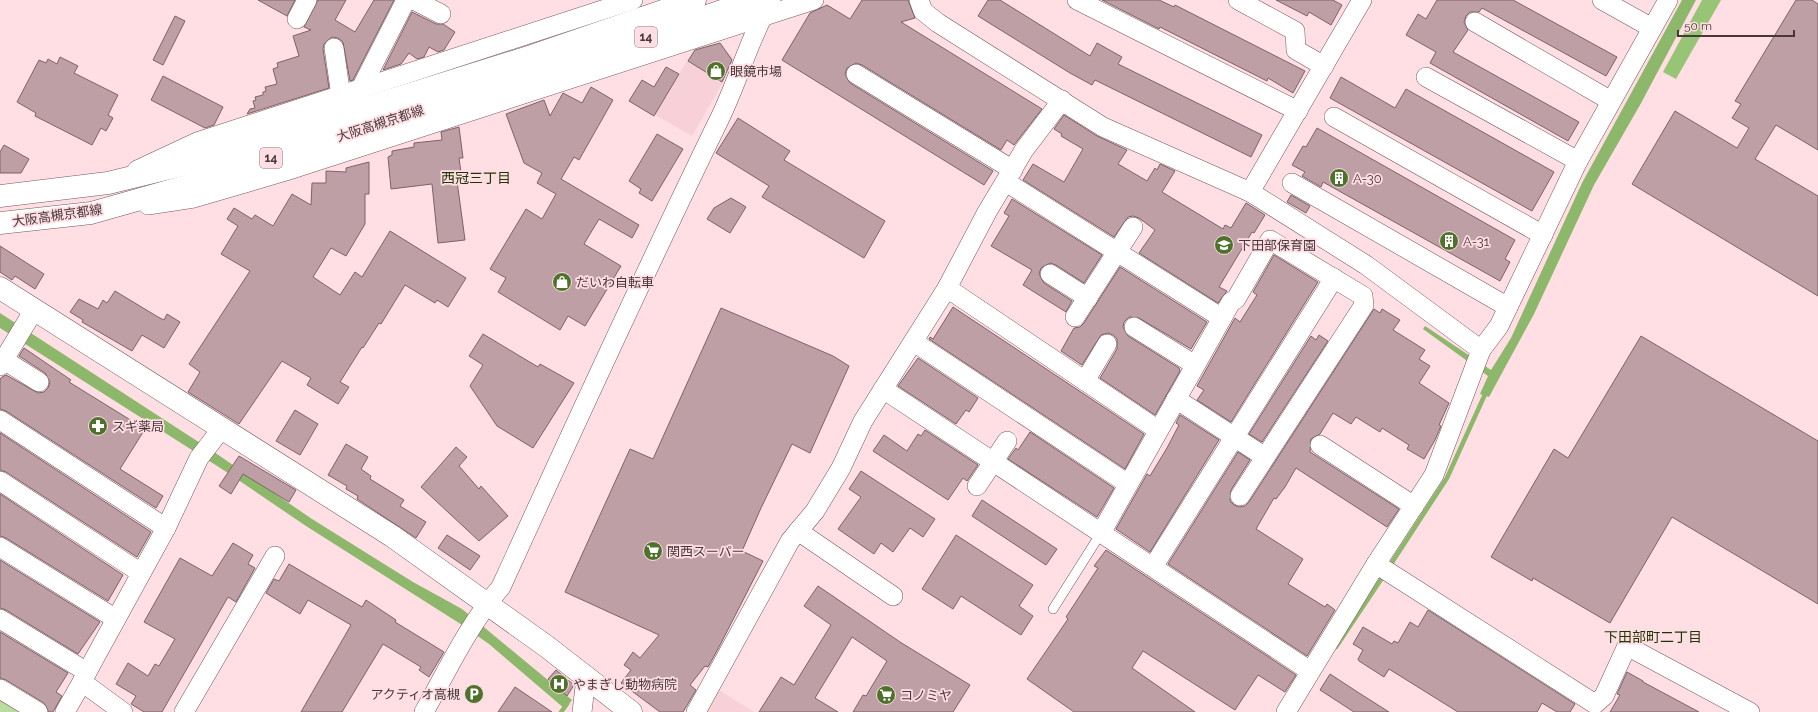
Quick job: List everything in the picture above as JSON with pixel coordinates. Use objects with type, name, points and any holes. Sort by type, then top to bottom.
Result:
[{"type":"main road","name":"大阪高槻京都線","points":[[0,223],[91,213],[190,185],[382,121],[535,65],[695,0]]},
{"type":"main road","name":"大阪高槻京都線","points":[[0,196],[108,183],[190,163],[535,65],[757,9]]},
{"type":"main road","points":[[0,288],[24,326],[222,428],[392,536],[483,609],[546,646],[631,712]]},
{"type":"street","points":[[297,19],[307,0]]},
{"type":"street","points":[[360,90],[406,0]]},
{"type":"street","points":[[414,0],[441,14]]},
{"type":"street","points":[[108,183],[197,142],[633,0]]},
{"type":"street","points":[[424,712],[468,632],[483,609],[501,587],[648,267],[730,98],[757,9],[771,0]]},
{"type":"street","points":[[91,213],[194,198],[286,171],[757,9],[814,0]]},
{"type":"street","points":[[919,0],[923,11],[938,23],[1103,127],[1250,192],[1366,266],[1478,359]]},
{"type":"street","points":[[1077,0],[1298,112]]},
{"type":"street","points":[[1238,0],[1295,31],[1296,50],[1324,66]]},
{"type":"street","points":[[1250,192],[1362,0]]},
{"type":"street","points":[[1602,0],[1652,28]]},
{"type":"street","points":[[1286,712],[1310,671],[1384,569],[1414,506],[1434,475],[1478,359],[1499,326],[1578,162],[1668,0]]},
{"type":"street","points":[[1475,22],[1611,101]]},
{"type":"street","points":[[334,48],[341,96]]},
{"type":"street","points":[[856,74],[1009,176],[1118,252],[1222,318]]},
{"type":"street","points":[[1426,77],[1578,162]]},
{"type":"street","points":[[696,712],[790,541],[815,510],[841,468],[863,421],[947,288],[1024,150],[1062,100]]},
{"type":"street","points":[[1334,118],[1543,235]]},
{"type":"street","points":[[1292,183],[1508,307]]},
{"type":"street","points":[[1075,317],[1133,227]]},
{"type":"street","points":[[1101,533],[1231,302],[1236,299],[1270,240],[1363,296],[1364,305],[1240,496]]},
{"type":"street","points":[[1050,274],[1088,298]]},
{"type":"street","points":[[1153,567],[1334,278]]},
{"type":"street","points":[[947,288],[1158,430]]},
{"type":"street","points":[[24,326],[2,363],[39,382]]},
{"type":"street","points":[[1134,327],[1195,365]]},
{"type":"street","points":[[914,342],[1128,484]]},
{"type":"street","points":[[1085,381],[1107,344]]},
{"type":"street","points":[[883,389],[1310,671]]},
{"type":"street","points":[[1176,399],[1265,457]]},
{"type":"street","points":[[0,420],[166,528]]},
{"type":"street","points":[[65,712],[166,528],[203,451],[222,428]]},
{"type":"street","points":[[977,486],[1007,441]]},
{"type":"street","points":[[1320,445],[1414,506]]},
{"type":"street","points":[[0,481],[142,573]]},
{"type":"street","points":[[798,531],[893,596]]},
{"type":"street","points":[[0,547],[116,619]]},
{"type":"street","points":[[184,712],[275,556]]},
{"type":"street","points":[[1384,569],[1595,704],[1604,696],[1627,646],[1750,712]]},
{"type":"street","points":[[0,619],[84,677],[123,712]]},
{"type":"street","points":[[582,712],[586,678]]},
{"type":"street","points":[[0,689],[38,712]]},
{"type":"lane","points":[[1053,609],[1101,533]]},
{"type":"shaded area","points":[[1682,0],[1696,0],[1640,105],[1594,185],[1534,314],[1489,397],[1480,394],[1488,376],[1423,329],[1425,326],[1491,370],[1511,338],[1582,183]]},
{"type":"shaded area","points":[[1702,0],[1721,0],[1676,79],[1663,72]]},
{"type":"shaded area","points":[[720,43],[733,58],[727,75],[692,136],[654,114],[695,48]]},
{"type":"shaded area","points":[[0,313],[214,452],[312,519],[413,582],[462,609],[572,700],[565,709],[489,644],[459,623],[306,526],[225,471],[0,328]]},
{"type":"shaded area","points":[[714,687],[754,712],[700,712]]},
{"type":"shaded area","points":[[0,693],[23,712],[0,712]]},
{"type":"building","points":[[258,0],[295,0],[287,16]]},
{"type":"building","points":[[318,0],[346,0],[335,20],[355,32],[374,0],[394,0],[353,80],[350,81],[343,42],[338,38],[332,37],[324,44],[323,49],[329,88],[247,114],[250,109],[255,108],[253,101],[256,100],[255,97],[263,95],[263,92],[266,91],[265,87],[277,84],[273,69],[278,67],[277,63],[299,56],[293,36],[311,30],[304,27]]},
{"type":"building","points":[[862,0],[908,0],[915,18],[901,22],[1042,109],[1014,145],[1007,140],[1001,150],[862,65],[856,63],[847,68],[845,74],[850,83],[993,171],[984,185],[782,60],[810,13],[827,5],[850,19]]},
{"type":"building","points":[[988,0],[1000,0],[1090,56],[1097,43],[1122,57],[1118,64],[1262,135],[1251,157],[1095,80],[1092,85],[1070,73],[978,16]]},
{"type":"building","points":[[1102,0],[1159,0],[1174,7],[1175,5],[1305,71],[1293,93],[1268,78],[1267,81],[1160,27],[1159,29]]},
{"type":"building","points":[[1276,0],[1333,0],[1342,5],[1331,25],[1309,12],[1307,16]]},
{"type":"building","points":[[1437,0],[1513,0],[1617,57],[1606,76],[1482,8],[1479,12],[1470,12],[1466,16],[1464,22],[1468,30],[1453,52],[1579,122],[1568,141],[1430,63],[1436,52],[1406,35],[1418,14],[1426,19]]},
{"type":"building","points":[[1796,0],[1812,0],[1818,4],[1818,150],[1776,125],[1755,159],[1818,196],[1818,296],[1632,184],[1675,111],[1737,148],[1749,128],[1732,118],[1741,104],[1735,101]]},
{"type":"building","points":[[412,12],[436,24],[443,24],[455,32],[444,50],[438,52],[429,47],[424,57],[417,59],[409,53],[401,64],[383,70]]},
{"type":"building","points":[[175,16],[185,21],[163,65],[153,60]]},
{"type":"building","name":"眼鏡市場","points":[[720,43],[732,60],[722,82],[688,61],[695,50]]},
{"type":"building","points":[[60,57],[78,66],[74,73],[118,95],[108,115],[113,118],[106,131],[101,128],[92,145],[35,116],[36,113],[17,102],[39,60],[46,63],[48,59],[57,64]]},
{"type":"building","points":[[666,67],[679,74],[654,116],[629,101],[642,80],[654,87]]},
{"type":"building","points":[[163,76],[223,107],[214,125],[205,128],[151,100]]},
{"type":"building","points":[[1341,77],[1395,108],[1406,89],[1554,172],[1532,211],[1330,98]]},
{"type":"building","points":[[591,87],[613,100],[579,160],[574,157],[561,179],[639,225],[632,238],[599,219],[584,244],[621,266],[585,326],[568,316],[560,330],[498,292],[506,278],[490,269],[526,209],[542,219],[556,194],[537,183],[542,173],[524,163],[506,114],[544,100],[550,116],[563,93],[582,103]]},
{"type":"building","points":[[1064,115],[1097,136],[1127,150],[1118,164],[1147,181],[1155,168],[1157,170],[1160,164],[1175,171],[1162,192],[1223,229],[1225,225],[1231,228],[1246,203],[1265,215],[1254,233],[1252,232],[1219,287],[1227,291],[1218,303],[1139,253],[1155,230],[1139,218],[1133,216],[1128,217],[1114,237],[1023,180],[1033,164],[1064,182],[1083,149],[1061,136],[1062,134],[1054,129]]},
{"type":"building","points":[[738,118],[790,151],[784,160],[885,221],[864,258],[762,197],[769,186],[716,153]]},
{"type":"building","points":[[459,127],[463,158],[459,158],[462,180],[457,181],[465,240],[438,243],[432,184],[391,189],[388,157],[392,155],[392,151],[414,147],[414,143],[442,140],[441,132]]},
{"type":"building","points":[[1317,128],[1515,240],[1505,259],[1510,262],[1500,281],[1323,182],[1321,187],[1302,176],[1305,172],[1292,165],[1303,146],[1306,147]]},
{"type":"building","points":[[657,134],[683,149],[652,201],[639,193],[641,189],[629,181]]},
{"type":"building","points":[[4,145],[29,159],[21,173],[0,173],[0,152]]},
{"type":"building","points":[[369,162],[369,194],[365,194],[365,224],[346,256],[331,248],[313,277],[340,295],[355,272],[362,277],[390,231],[466,278],[448,307],[437,300],[435,303],[405,285],[381,324],[379,323],[363,348],[362,347],[340,382],[349,387],[338,404],[307,385],[311,378],[282,361],[239,424],[188,392],[200,372],[189,364],[250,271],[221,254],[238,226],[227,219],[234,208],[252,219],[255,215],[273,226],[292,194],[311,205],[312,183],[326,183],[326,171],[346,172],[346,168]]},
{"type":"building","points":[[1291,195],[1310,206],[1306,213],[1287,202]]},
{"type":"building","points":[[731,198],[746,207],[730,233],[707,219],[714,208]]},
{"type":"building","points":[[1012,199],[1102,255],[1084,283],[1056,265],[1050,263],[1041,268],[1039,274],[1044,283],[1072,301],[1066,312],[1023,285],[1032,270],[991,246],[1009,216],[1004,213]]},
{"type":"building","points":[[0,246],[44,274],[35,289],[15,276],[12,280],[0,272]]},
{"type":"building","points":[[1274,255],[1318,282],[1231,422],[1197,400],[1204,390],[1197,386],[1235,318],[1240,322],[1257,295],[1253,292]]},
{"type":"building","points":[[1120,267],[1207,322],[1191,349],[1139,318],[1129,317],[1124,322],[1123,327],[1128,336],[1179,368],[1180,371],[1155,415],[1100,378],[1117,349],[1117,339],[1113,335],[1108,333],[1101,335],[1082,365],[1061,351],[1074,328],[1080,327],[1084,323]]},
{"type":"building","points":[[115,291],[164,320],[167,314],[180,322],[164,348],[142,335],[132,351],[82,322],[83,320],[70,312],[79,299],[98,309],[103,300],[107,303]]},
{"type":"building","points":[[953,307],[1144,434],[1125,469],[929,339],[930,337],[933,339]]},
{"type":"building","points":[[721,308],[833,356],[849,366],[810,453],[792,444],[761,508],[742,551],[763,561],[708,667],[705,666],[690,685],[696,690],[683,712],[660,712],[621,683],[631,670],[624,665],[633,652],[640,658],[659,635],[565,592],[630,449],[653,459]]},
{"type":"building","points":[[1374,309],[1380,313],[1382,309],[1400,320],[1393,330],[1425,350],[1419,359],[1430,366],[1419,383],[1449,403],[1439,425],[1441,426],[1435,440],[1424,459],[1407,449],[1409,445],[1382,428],[1380,432],[1356,417],[1351,424],[1333,413],[1320,434],[1311,439],[1310,452],[1399,509],[1387,527],[1296,468],[1285,487],[1276,499],[1274,498],[1256,529],[1303,559],[1288,584],[1325,607],[1327,604],[1335,610],[1307,656],[1168,564],[1238,452],[1250,460],[1231,490],[1230,501],[1239,507],[1245,506],[1249,502]]},
{"type":"building","points":[[483,334],[538,367],[540,364],[574,383],[533,448],[497,426],[470,386],[483,365],[469,356]]},
{"type":"building","points":[[1319,335],[1328,341],[1262,442],[1249,434],[1311,336],[1316,340]]},
{"type":"building","points":[[1641,336],[1818,441],[1818,604],[1672,517],[1610,623],[1533,578],[1532,581],[1491,557],[1554,449],[1568,458]]},
{"type":"building","points":[[24,348],[71,380],[69,382],[145,429],[120,469],[163,496],[156,508],[6,411],[0,409],[0,379],[6,375],[38,393],[44,392],[48,388],[50,382],[45,373],[19,356]]},
{"type":"building","points":[[918,358],[978,398],[969,412],[966,410],[956,424],[898,386]]},
{"type":"building","points":[[295,410],[318,424],[300,455],[276,441]]},
{"type":"building","points":[[1180,415],[1219,440],[1150,552],[1116,529],[1147,474],[1150,476],[1167,448],[1179,425],[1176,423]]},
{"type":"building","points":[[925,430],[978,465],[967,481],[963,478],[948,500],[873,451],[884,435],[907,451],[918,434],[921,436]]},
{"type":"building","points":[[1030,432],[1114,488],[1097,517],[1008,459],[1016,448],[1018,450]]},
{"type":"building","points":[[0,433],[151,532],[137,557],[6,472],[0,470]]},
{"type":"building","points":[[346,444],[368,457],[361,469],[371,476],[370,479],[404,500],[400,506],[426,522],[416,538],[357,499],[358,496],[346,489],[347,486],[328,475]]},
{"type":"building","points":[[456,447],[467,457],[459,466],[479,489],[481,486],[508,516],[479,541],[421,487]]},
{"type":"building","points":[[239,456],[296,490],[289,502],[243,474],[231,494],[219,486]]},
{"type":"building","points":[[861,471],[935,519],[923,537],[910,528],[893,552],[881,543],[874,554],[838,529],[861,497],[849,489]]},
{"type":"building","points":[[0,494],[123,575],[108,601],[6,538],[0,536]]},
{"type":"building","points":[[982,500],[1057,549],[1046,565],[972,516]]},
{"type":"building","points":[[447,535],[480,556],[470,570],[438,548]]},
{"type":"building","points":[[956,535],[1033,585],[1019,606],[1033,616],[1021,635],[961,596],[953,609],[922,589]]},
{"type":"building","points":[[233,543],[253,555],[248,564],[255,568],[236,602],[228,597],[162,712],[144,712],[131,704],[136,696],[116,684],[128,663],[148,676],[155,664],[159,666],[175,639],[144,622],[180,558],[212,576]]},
{"type":"building","points":[[1106,550],[1296,675],[1285,692],[1258,675],[1235,710],[1143,651],[1132,668],[1195,712],[1074,712],[1027,679],[1068,619],[1066,617],[1098,568],[1094,566]]},
{"type":"building","points":[[0,560],[100,622],[78,654],[6,610],[0,608]]},
{"type":"building","points":[[289,564],[362,607],[366,600],[396,620],[395,622],[444,652],[429,677],[419,670],[421,667],[383,644],[342,712],[301,712],[351,625],[308,600],[300,614],[266,593],[274,579],[279,581]]},
{"type":"building","points":[[818,586],[900,642],[970,685],[953,712],[853,712],[863,695],[866,696],[887,661],[852,637],[815,698],[838,712],[759,712],[781,677],[794,685],[831,625],[804,606]]},
{"type":"building","points":[[1428,610],[1575,704],[1570,712],[1557,712],[1542,703],[1537,712],[1458,712],[1389,669],[1384,677],[1359,661],[1358,659],[1363,650],[1353,644],[1363,627],[1392,644],[1394,641],[1398,643],[1410,622],[1418,627]]},
{"type":"building","points":[[0,632],[68,673],[56,692],[62,696],[53,712],[49,712],[44,703],[6,680],[0,678]]},
{"type":"building","points":[[556,670],[574,685],[567,696],[548,679]]},
{"type":"building","points":[[1627,672],[1699,712],[1610,712],[1620,695],[1617,694]]},
{"type":"building","points":[[1330,674],[1389,712],[1354,712],[1320,690]]},
{"type":"building","points":[[515,687],[552,712],[498,712]]},
{"type":"waterway","points":[[1389,567],[1447,478],[1487,390]]},
{"type":"waterway","points":[[1336,647],[1384,575]]},
{"type":"waterway","points":[[561,712],[567,704]]},
{"type":"place","name":"眼鏡市場","points":[[716,71]]},
{"type":"place","name":"A-30","points":[[1339,178]]},
{"type":"place","name":"A-31","points":[[1449,241]]},
{"type":"place","name":"下田部保育園","points":[[1224,245]]},
{"type":"place","name":"だいわ自転車","points":[[562,282]]},
{"type":"place","name":"スギ薬局","points":[[98,426]]},
{"type":"place","name":"関西スーパー","points":[[653,551]]},
{"type":"place","name":"やまぎし動物病院","points":[[559,684]]},
{"type":"place","name":"アクティオ高槻","points":[[474,694]]},
{"type":"place","name":"コノミヤ","points":[[886,695]]},
{"type":"district","name":"西冠三丁目","points":[[476,178]]},
{"type":"district","name":"下田部町二丁目","points":[[1653,637]]}]
